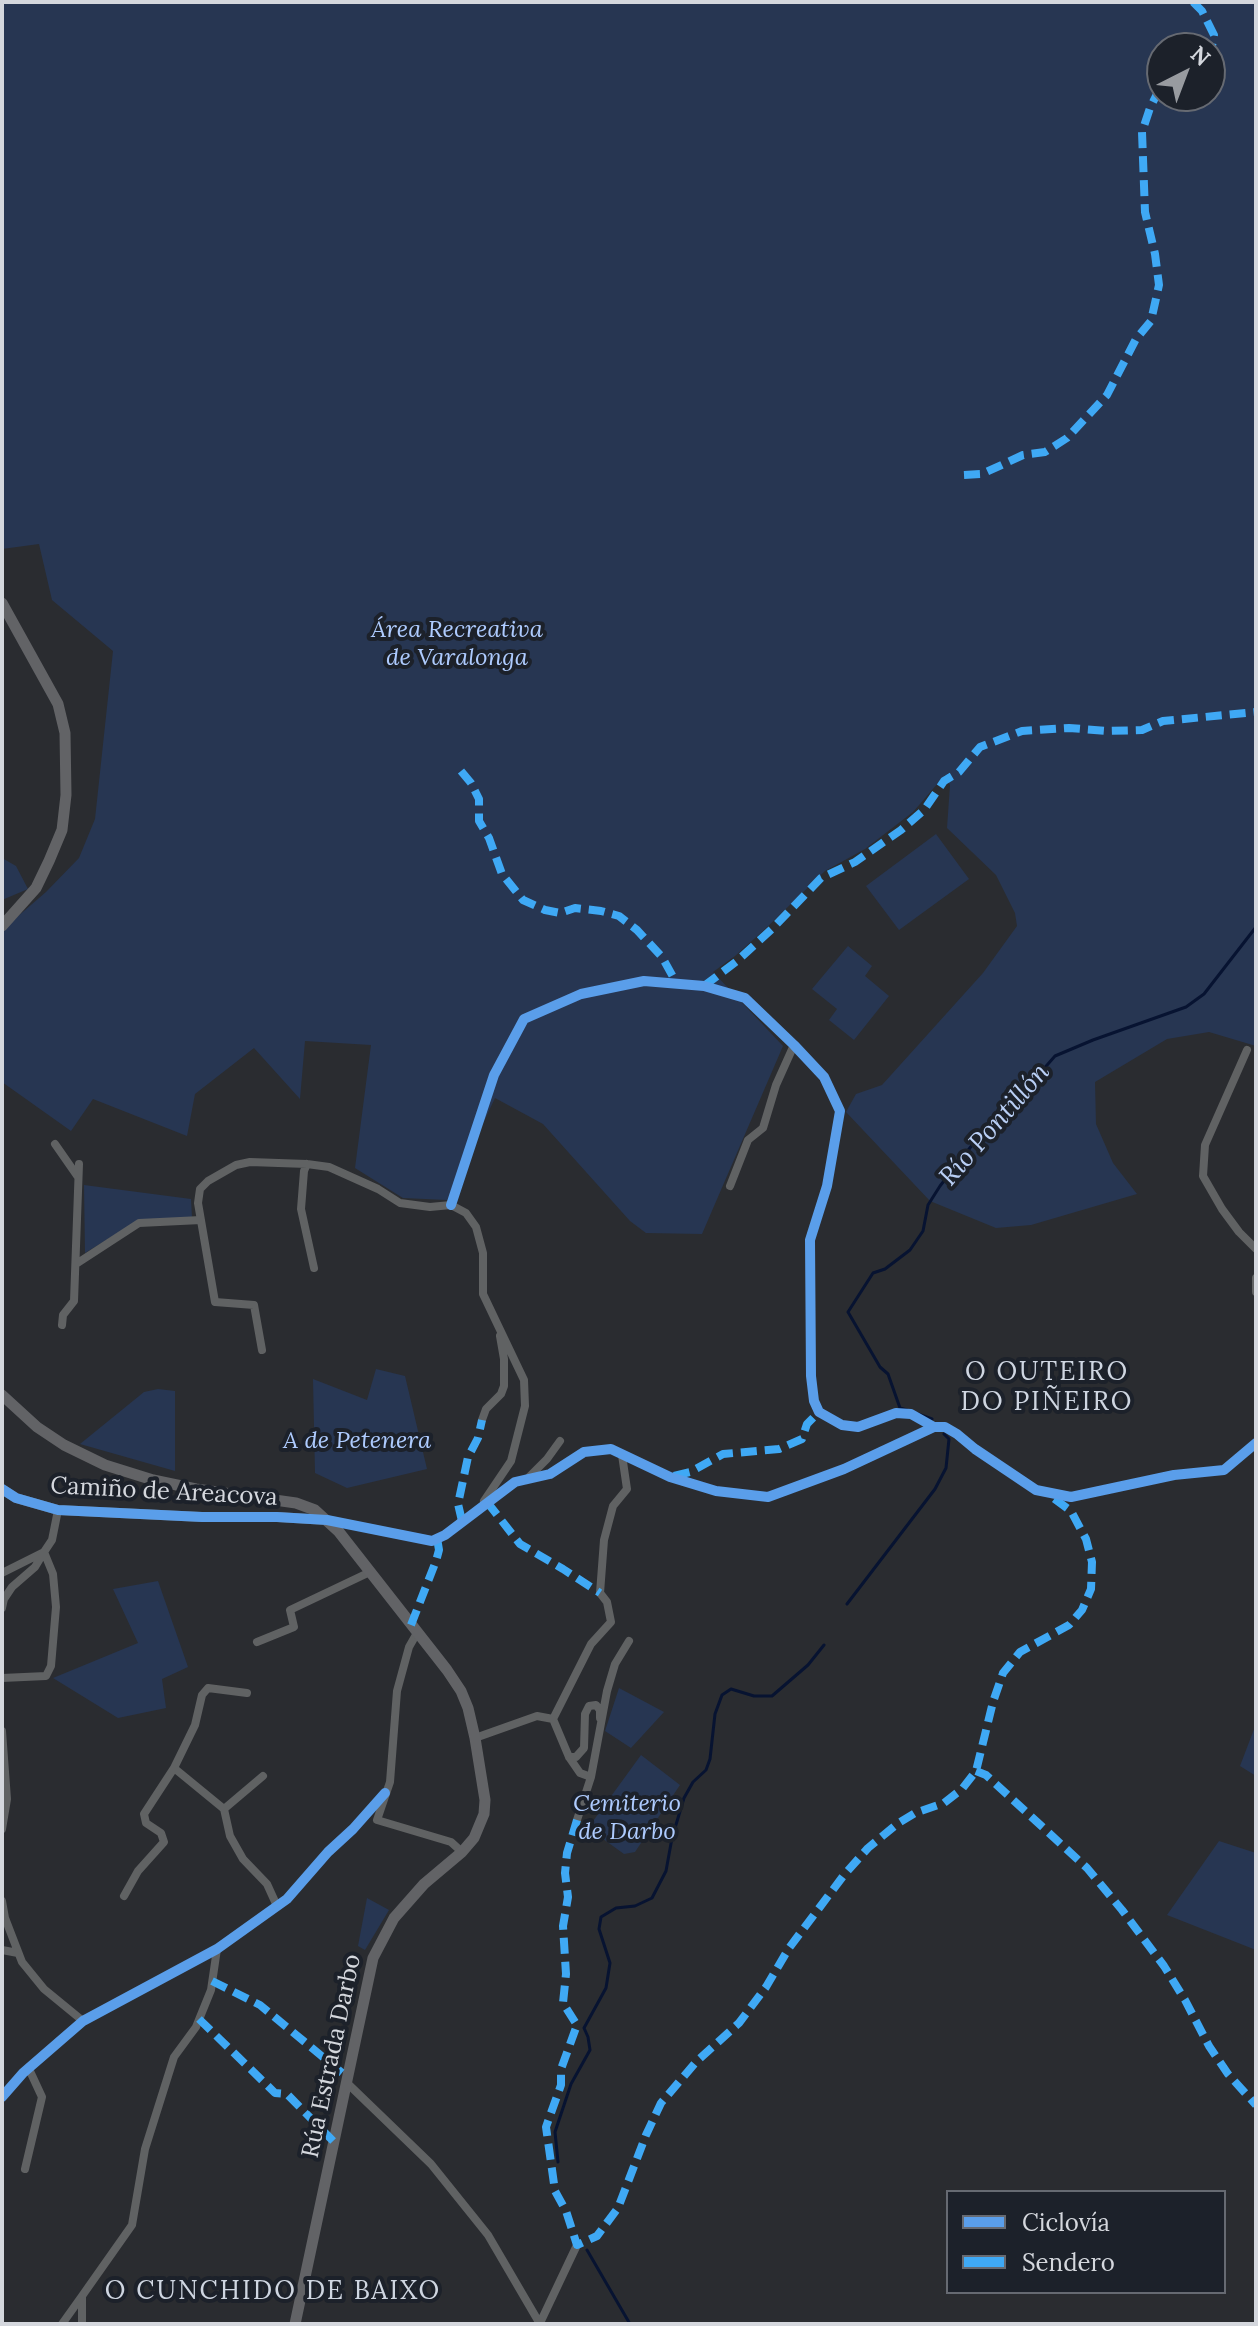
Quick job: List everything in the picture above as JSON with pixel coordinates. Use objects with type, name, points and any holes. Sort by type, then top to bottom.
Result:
[{"type":"main road","points":[[2,603],[58,704],[65,733],[66,795],[62,830],[36,888],[2,926]]},
{"type":"main road","name":"Rúa Estrada Darbo","points":[[2,1395],[37,1427],[64,1445],[105,1465],[153,1480],[296,1503],[315,1510],[339,1532],[370,1572],[461,1691],[468,1708],[485,1800],[484,1814],[474,1838],[462,1852],[408,1899],[383,1936],[373,1958],[295,2324]]},
{"type":"street","points":[[451,1205],[494,1075],[524,1019],[581,994],[644,981],[704,986],[745,998],[824,1077],[840,1111],[827,1186],[810,1240],[814,1401],[819,1412],[842,1425],[858,1427],[896,1413],[911,1414],[934,1427]]},
{"type":"street","points":[[730,1186],[748,1140],[763,1128],[776,1085],[794,1045]]},
{"type":"street","points":[[1247,1050],[1205,1145],[1203,1176],[1222,1209],[1256,1249]]},
{"type":"street","points":[[55,1144],[79,1177]]},
{"type":"street","points":[[262,1350],[254,1305],[215,1302],[198,1203],[200,1189],[218,1174],[250,1162],[329,1167],[378,1189],[400,1203],[430,1207],[451,1205],[466,1213],[476,1227],[483,1253],[483,1294],[524,1380],[525,1406],[511,1461],[479,1508]]},
{"type":"street","points":[[62,1325],[63,1315],[74,1301],[79,1164]]},
{"type":"street","points":[[307,1164],[301,1209],[314,1268]]},
{"type":"street","points":[[76,1264],[139,1223],[201,1220]]},
{"type":"street","points":[[1256,1278],[1256,1292]]},
{"type":"street","points":[[482,1420],[486,1409],[501,1394],[504,1386],[504,1359],[498,1328]]},
{"type":"street","points":[[327,1520],[432,1541],[445,1535],[515,1482],[550,1474],[584,1452],[611,1449],[670,1477],[716,1491],[768,1497],[844,1469],[934,1427],[945,1427],[1036,1490],[1071,1497],[1174,1475],[1224,1470],[1256,1443]]},
{"type":"street","points":[[526,1479],[560,1441]]},
{"type":"street","points":[[591,1777],[580,1773],[569,1757],[553,1719],[591,1644],[611,1622],[607,1602],[600,1593],[604,1540],[613,1506],[627,1489],[622,1455]]},
{"type":"street","name":"Camiño de Areacova","points":[[2,1489],[16,1498],[58,1510],[327,1520]]},
{"type":"street","points":[[2,1608],[12,1587],[35,1567],[52,1540],[58,1510]]},
{"type":"street","points":[[339,1532],[355,1525]]},
{"type":"street","points":[[2,1573],[44,1552]]},
{"type":"street","points":[[2,1678],[46,1676],[51,1666],[56,1607],[53,1574],[44,1552]]},
{"type":"street","points":[[257,1642],[294,1627],[290,1610],[370,1572]]},
{"type":"street","points":[[417,1633],[409,1647],[397,1691],[390,1782],[377,1820],[451,1842],[462,1852]]},
{"type":"street","points":[[577,1820],[591,1777],[607,1691],[615,1664],[629,1641]]},
{"type":"street","points":[[124,1896],[138,1871],[164,1842],[161,1833],[146,1823],[144,1814],[174,1768],[195,1725],[202,1695],[208,1688],[247,1693]]},
{"type":"street","points":[[569,1757],[576,1757],[583,1751],[585,1714],[589,1706],[596,1705],[600,1710],[600,1732]]},
{"type":"street","points":[[475,1738],[537,1716],[553,1719]]},
{"type":"street","points":[[2,1731],[7,1799],[2,1829]]},
{"type":"street","points":[[174,1768],[224,1809],[230,1836],[243,1859],[267,1884],[277,1906]]},
{"type":"street","points":[[224,1809],[263,1776]]},
{"type":"street","points":[[2,2097],[83,2021],[217,1949],[287,1899],[385,1793]]},
{"type":"street","points":[[2,1901],[5,1918],[22,1962],[44,1989],[83,2021]]},
{"type":"street","points":[[62,2324],[132,2225],[145,2149],[174,2057],[196,2027],[211,1990],[217,1949]]},
{"type":"street","points":[[2,1950],[18,1953]]},
{"type":"street","points":[[25,2169],[42,2097],[29,2069]]},
{"type":"street","points":[[346,2082],[431,2164],[488,2235],[540,2324]]},
{"type":"street","points":[[540,2324],[577,2245]]},
{"type":"street","points":[[82,2296],[82,2324]]},
{"type":"green space","name":"Área Recreativa de Varalonga","points":[[2,2],[1256,2],[1256,1046],[1209,1032],[1167,1039],[1095,1082],[1096,1124],[1113,1163],[1137,1194],[1031,1225],[996,1228],[930,1201],[846,1112],[856,1094],[882,1085],[983,973],[1017,926],[1015,913],[996,875],[947,828],[950,785],[945,775],[913,812],[865,849],[825,871],[764,930],[713,972],[783,1046],[702,1234],[646,1233],[630,1221],[543,1124],[495,1098],[447,1200],[403,1198],[355,1168],[371,1045],[305,1041],[300,1099],[254,1048],[195,1094],[187,1136],[93,1099],[71,1131],[2,1082],[2,930],[79,858],[95,819],[113,651],[52,600],[39,544],[2,549]]},
{"type":"green space","points":[[936,834],[969,879],[899,930],[866,886]]},
{"type":"green space","points":[[2,858],[16,866],[28,889],[2,900]]},
{"type":"green space","points":[[848,946],[872,966],[865,976],[889,996],[854,1040],[829,1020],[837,1009],[812,989]]},
{"type":"green space","points":[[84,1185],[191,1199],[192,1218],[139,1220],[85,1253]]},
{"type":"green space","name":"A de Petenera","points":[[376,1369],[405,1376],[427,1469],[347,1488],[315,1473],[313,1379],[367,1400]]},
{"type":"green space","points":[[158,1389],[175,1391],[175,1471],[80,1444],[144,1392]]},
{"type":"green space","points":[[158,1581],[188,1667],[162,1679],[166,1708],[118,1718],[53,1678],[138,1643],[113,1589]]},
{"type":"green space","name":"Cemiterio de Darbo","points":[[619,1688],[664,1712],[631,1748],[605,1731]]},
{"type":"green space","points":[[1256,1724],[1256,1776],[1240,1766]]},
{"type":"green space","name":"Cemiterio de Darbo","points":[[641,1755],[680,1785],[635,1852],[624,1854],[588,1828]]},
{"type":"green space","points":[[1219,1841],[1256,1853],[1256,1950],[1167,1915]]},
{"type":"green space","points":[[367,1898],[389,1910],[365,1950],[358,1946]]},
{"type":"waterway","name":"Río Pontillón","points":[[907,1410],[900,1408],[888,1374],[880,1367],[848,1312],[873,1273],[885,1269],[910,1250],[923,1231],[928,1205],[940,1186],[973,1144],[998,1121],[1055,1056],[1186,1007],[1204,994],[1256,927]]},
{"type":"waterway","name":"Río Pontillón","points":[[918,1414],[932,1419]]},
{"type":"waterway","name":"Río Pontillón","points":[[847,1604],[935,1489],[946,1468],[949,1439],[944,1434]]},
{"type":"waterway","name":"Río Pontillón","points":[[558,2162],[555,2132],[571,2084],[590,2050],[584,2028],[606,1988],[610,1963],[599,1929],[601,1917],[616,1908],[635,1906],[652,1898],[666,1871],[684,1798],[693,1782],[706,1770],[710,1759],[715,1714],[722,1695],[731,1689],[754,1696],[772,1696],[808,1665],[824,1645]]},
{"type":"waterway","name":"Río Pontillón","points":[[587,2250],[630,2324]]},
{"type":"marked path","points":[[1193,2],[1202,11],[1212,32]]},
{"type":"marked path","points":[[964,475],[982,474],[1023,455],[1045,452],[1067,438],[1107,395],[1136,339],[1151,321],[1159,285],[1145,212],[1142,132],[1149,112]]},
{"type":"marked path","points":[[704,986],[773,928],[821,878],[855,862],[901,830],[924,810],[944,781],[959,772],[980,747],[1022,731],[1069,728],[1142,730],[1163,721],[1256,712]]},
{"type":"marked path","points":[[461,771],[479,799],[479,821],[489,838],[502,874],[523,900],[560,913],[575,908],[619,916],[662,957],[677,984]]},
{"type":"marked path","points":[[674,1476],[690,1472],[723,1454],[779,1449],[802,1439],[807,1424],[819,1412]]},
{"type":"marked path","points":[[462,1521],[458,1504],[468,1457],[478,1438],[482,1420]]},
{"type":"marked path","points":[[577,1820],[567,1853],[565,1873],[568,1897],[563,1926],[566,1974],[563,2003],[577,2025],[561,2069],[561,2085],[546,2127],[555,2191],[566,2211],[577,2245],[597,2236],[618,2208],[661,2103],[696,2062],[739,2023],[766,1987],[789,1948],[868,1848],[897,1824],[915,1813],[944,1803],[962,1789],[976,1771],[1003,1673],[1020,1652],[1069,1625],[1082,1610],[1091,1589],[1092,1562],[1086,1539],[1071,1511],[1052,1497]]},
{"type":"marked path","points":[[487,1502],[520,1544],[600,1593]]},
{"type":"marked path","points":[[411,1625],[436,1561],[439,1550],[437,1538]]},
{"type":"marked path","points":[[976,1771],[986,1775],[1087,1868],[1164,1966],[1209,2046],[1228,2074],[1256,2105]]},
{"type":"marked path","points":[[212,1981],[260,2005],[347,2077]]},
{"type":"marked path","points":[[199,2019],[275,2093],[287,2094],[334,2142]]},
{"type":"cycle path","points":[[451,1205],[494,1075],[524,1019],[581,994],[644,981],[704,986],[745,998],[824,1077],[840,1111],[827,1186],[810,1240],[811,1376],[814,1401],[819,1412],[842,1425],[858,1427],[896,1413],[911,1414],[934,1427],[945,1427],[957,1434],[1036,1490],[1071,1497],[1174,1475],[1224,1470],[1256,1443]]},
{"type":"cycle path","points":[[2,1489],[16,1498],[58,1510],[327,1520],[432,1541],[445,1535],[515,1482],[550,1474],[584,1452],[611,1449],[670,1477],[716,1491],[768,1497],[844,1469],[934,1427]]},
{"type":"cycle path","points":[[2,2097],[23,2073],[83,2021],[217,1949],[287,1899],[385,1793]]},
{"type":"district","name":"O OUTEIRO DO PIÑEIRO","points":[[1047,1388]]},
{"type":"district","name":"O CUNCHIDO DE BAIXO","points":[[273,2292]]}]
